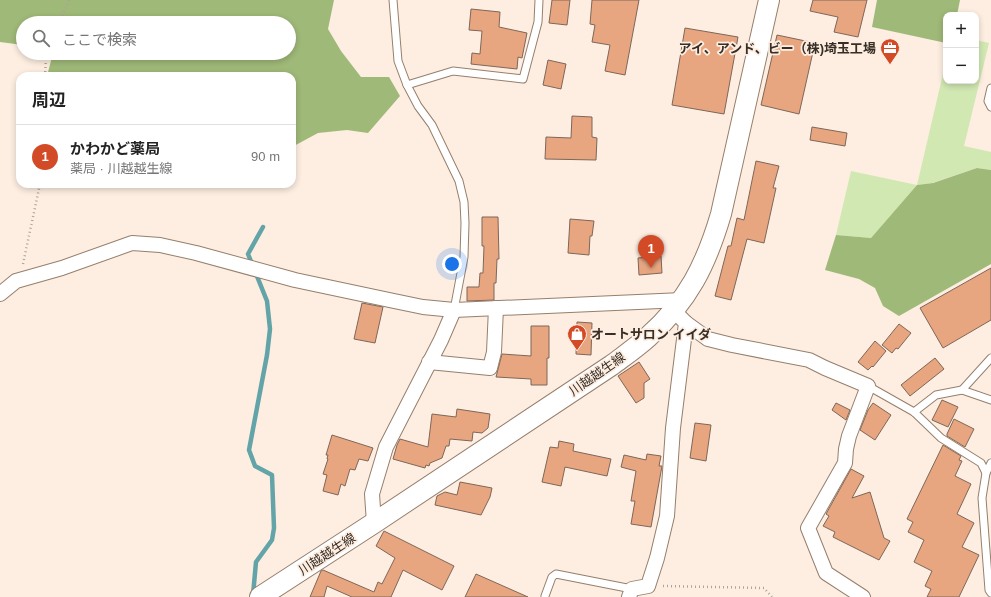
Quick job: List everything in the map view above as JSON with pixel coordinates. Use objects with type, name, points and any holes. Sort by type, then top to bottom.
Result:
[{"type":"main road","name":"川越越生線","points":[[260,597],[612,365],[681,311],[712,244],[721,214],[765,0]]},
{"type":"street","points":[[0,294],[16,281],[62,268],[132,243],[160,245],[196,253],[295,280],[401,303],[454,310],[496,308],[681,311],[708,339],[809,360],[868,386],[849,436],[845,463],[808,528],[826,573],[863,597]]},
{"type":"street","points":[[429,362],[490,368],[494,352],[496,308]]},
{"type":"street","points":[[374,523],[372,494],[379,466],[386,447],[454,310]]},
{"type":"street","points":[[630,593],[648,586],[657,558],[667,516],[681,311]]},
{"type":"lane","points":[[393,0],[398,61],[407,85],[418,106],[432,125],[459,181],[464,202],[464,257],[454,310]]},
{"type":"lane","points":[[407,85],[453,71],[523,79],[538,22],[539,0]]},
{"type":"lane","points":[[991,88],[988,101],[991,107]]},
{"type":"lane","points":[[962,390],[991,358]]},
{"type":"lane","points":[[868,386],[914,412],[941,438],[981,463],[986,473]]},
{"type":"lane","points":[[914,412],[936,395],[962,390],[991,400]]},
{"type":"lane","points":[[991,463],[986,473],[982,498],[989,590],[991,593]]},
{"type":"lane","points":[[545,596],[552,576],[556,574],[630,593]]},
{"type":"path","points":[[62,16],[69,0]]},
{"type":"path","points":[[45,72],[46,60]]},
{"type":"path","points":[[16,281],[25,259],[39,188]]},
{"type":"path","points":[[648,586],[690,588],[764,588],[772,597]]},
{"type":"green space","points":[[0,0],[334,0],[328,29],[341,51],[361,77],[389,77],[400,96],[368,133],[347,130],[318,133],[296,145],[296,72],[48,72],[51,60],[296,60],[296,16],[16,16],[16,44],[0,42]]},
{"type":"green space","points":[[877,0],[960,0],[958,12],[943,12],[943,42],[872,27]]},
{"type":"green space","points":[[979,41],[989,43],[964,146],[991,152],[991,170],[977,168],[932,183],[917,185],[943,74],[943,84],[979,84]]},
{"type":"green space","points":[[977,168],[991,170],[991,264],[899,316],[883,306],[875,288],[859,279],[825,270],[836,235],[871,238],[917,185],[933,183]]},
{"type":"green space","points":[[851,171],[917,185],[871,238],[836,235]]},
{"type":"building","points":[[552,0],[570,0],[567,25],[549,23]]},
{"type":"building","points":[[592,0],[639,0],[625,75],[605,71],[610,45],[592,42],[595,25],[590,24]]},
{"type":"building","points":[[813,0],[867,0],[858,37],[834,32],[838,17],[810,11]]},
{"type":"building","points":[[471,9],[500,12],[499,27],[527,33],[522,58],[518,57],[517,69],[471,64],[472,53],[480,54],[482,31],[469,30]]},
{"type":"building","points":[[685,28],[738,37],[724,114],[672,105]]},
{"type":"building","points":[[777,35],[815,43],[799,114],[761,105]]},
{"type":"building","points":[[548,60],[566,64],[561,89],[543,85]]},
{"type":"building","points":[[572,116],[592,117],[592,137],[597,138],[596,160],[545,159],[546,137],[571,138]]},
{"type":"building","points":[[812,127],[847,133],[845,146],[810,140]]},
{"type":"building","points":[[756,161],[779,166],[773,188],[776,188],[764,243],[747,239],[731,300],[715,296],[728,246],[731,246],[737,218],[744,220]]},
{"type":"building","points":[[482,217],[498,217],[499,259],[497,259],[496,283],[494,283],[494,300],[467,301],[467,287],[479,287],[480,273],[483,273],[484,246],[482,246]]},
{"type":"building","points":[[570,219],[594,221],[592,236],[590,236],[589,255],[568,253]]},
{"type":"building","points":[[661,256],[662,273],[639,275],[638,258]]},
{"type":"building","points":[[991,268],[991,320],[943,348],[920,308]]},
{"type":"building","points":[[362,303],[383,307],[375,343],[354,339]]},
{"type":"building","points":[[577,322],[592,323],[591,355],[576,354]]},
{"type":"building","points":[[899,324],[911,333],[898,349],[896,348],[892,353],[882,345]]},
{"type":"building","points":[[531,326],[549,326],[547,385],[531,385],[531,379],[496,377],[502,354],[531,356]]},
{"type":"building","points":[[875,341],[886,351],[873,367],[872,366],[868,370],[858,362]]},
{"type":"building","points":[[935,358],[944,369],[910,396],[901,385]]},
{"type":"building","points":[[639,362],[650,379],[644,383],[644,398],[636,403],[618,376]]},
{"type":"building","points":[[942,400],[958,407],[948,427],[932,420]]},
{"type":"building","points":[[836,403],[850,410],[846,420],[832,410]]},
{"type":"building","points":[[873,403],[891,415],[875,440],[860,430],[868,410]]},
{"type":"building","points":[[457,409],[490,414],[488,428],[482,433],[473,432],[472,441],[450,439],[449,446],[446,446],[442,458],[430,463],[429,466],[426,465],[425,468],[393,459],[400,439],[428,447],[432,414],[456,417]]},
{"type":"building","points":[[954,419],[974,429],[965,447],[947,436]]},
{"type":"building","points":[[695,423],[711,425],[706,461],[690,458]]},
{"type":"building","points":[[332,435],[373,448],[368,461],[359,459],[355,470],[350,469],[345,486],[341,484],[338,495],[323,491],[327,475],[323,474],[328,459],[328,455],[326,455]]},
{"type":"building","points":[[559,441],[574,444],[573,451],[611,459],[607,476],[565,467],[561,486],[542,482],[550,447],[558,448]]},
{"type":"building","points":[[943,445],[961,456],[959,460],[962,461],[955,476],[971,484],[957,514],[974,523],[962,547],[979,555],[959,597],[927,597],[931,589],[925,586],[932,571],[914,562],[924,540],[908,532],[913,522],[907,519]]},
{"type":"building","points":[[647,454],[661,456],[659,466],[662,466],[651,527],[631,524],[635,501],[631,501],[636,471],[621,467],[624,455],[646,460]]},
{"type":"building","points":[[851,469],[864,476],[852,498],[870,492],[884,538],[890,541],[879,560],[833,537],[835,532],[823,526],[829,516],[826,514]]},
{"type":"building","points":[[460,482],[492,488],[490,497],[481,515],[435,505],[437,496],[445,492],[457,495]]},
{"type":"building","points":[[384,531],[454,566],[442,590],[403,570],[391,597],[352,597],[327,586],[324,597],[310,597],[321,571],[323,570],[374,592],[378,582],[382,584],[395,558],[376,546]]},
{"type":"building","points":[[476,574],[528,597],[465,597]]},
{"type":"waterway","points":[[253,595],[256,562],[272,540],[274,528],[272,475],[255,466],[249,450],[267,355],[270,329],[267,301],[248,254],[263,227]]},
{"type":"place","name":"アイ、アンド、ビー（株)埼玉工場","points":[[890,65]]},
{"type":"place","name":"かわかど薬局","points":[[651,268]]},
{"type":"place","name":"オートサロン イイダ","points":[[577,351]]}]
